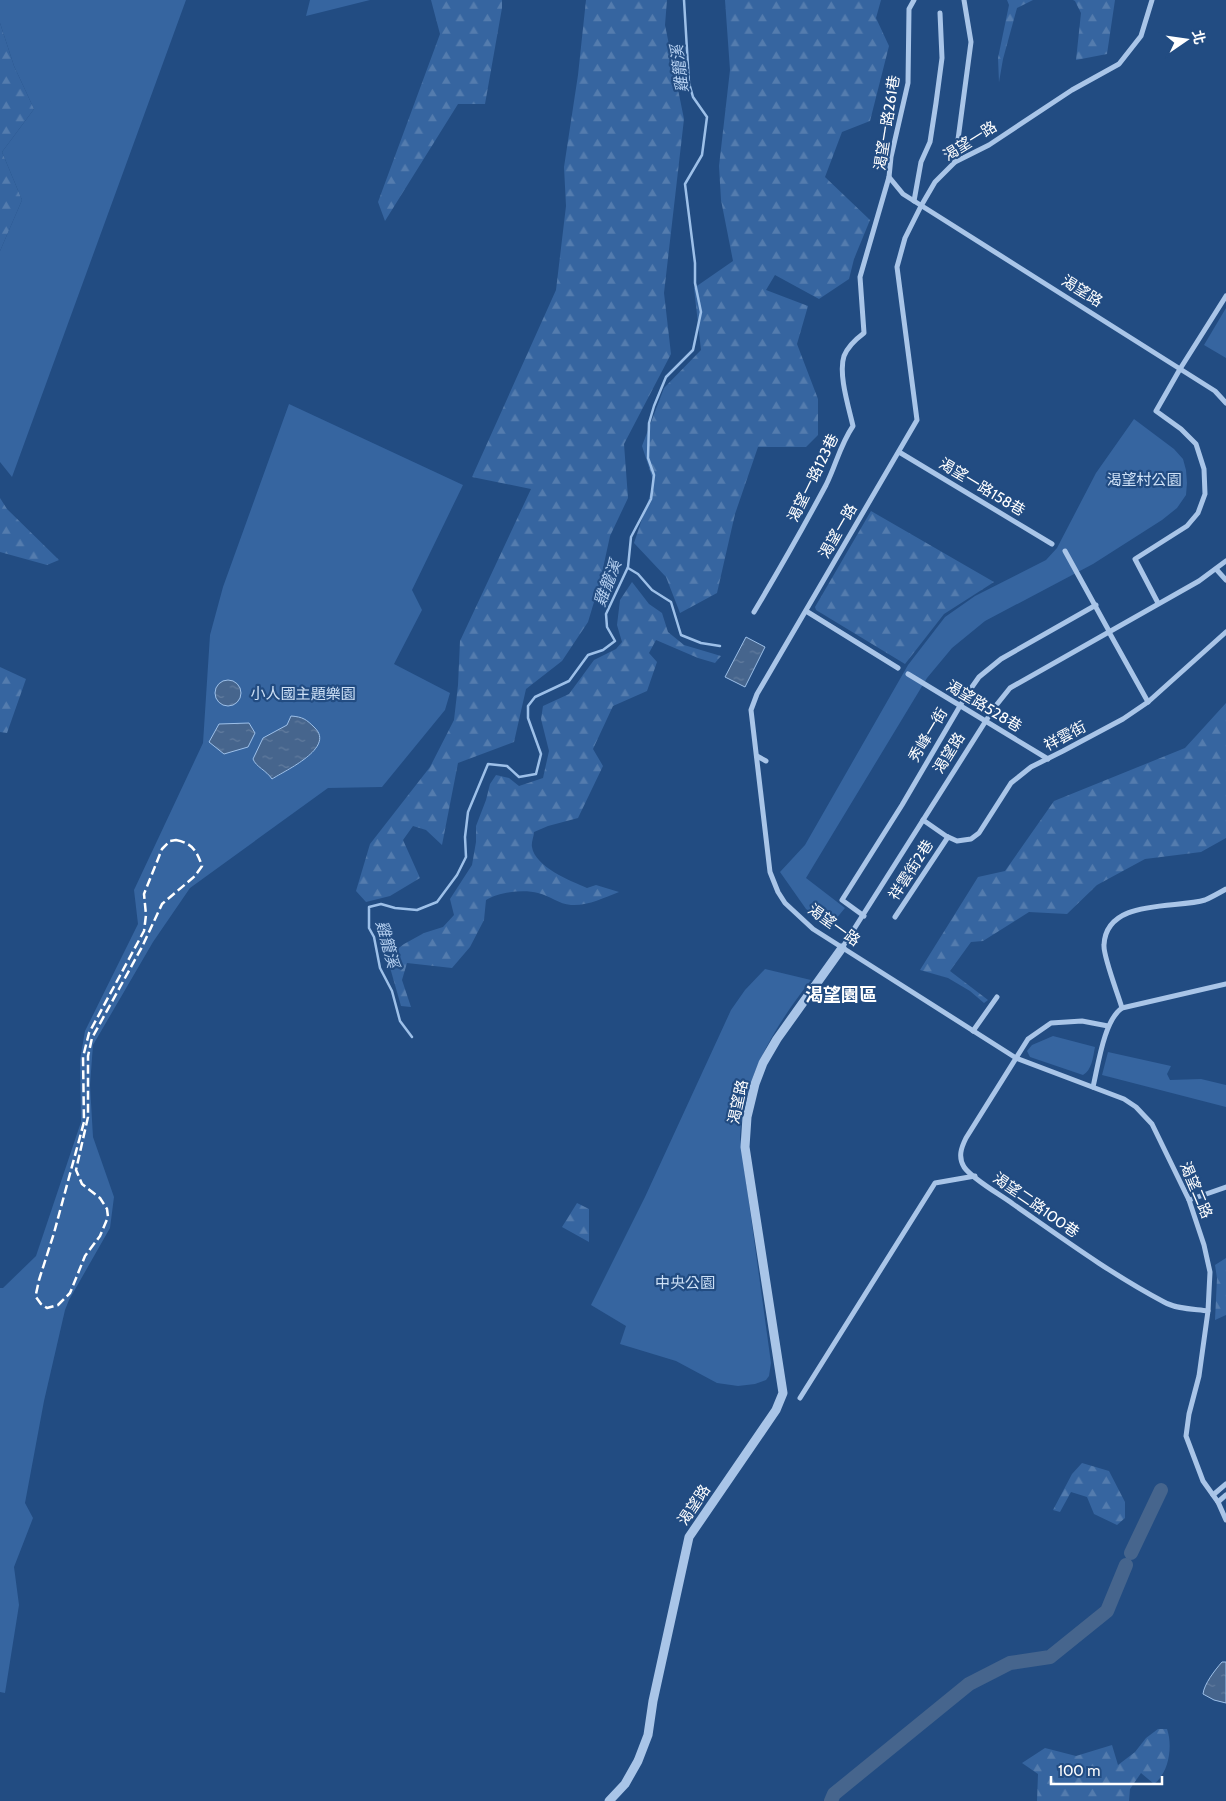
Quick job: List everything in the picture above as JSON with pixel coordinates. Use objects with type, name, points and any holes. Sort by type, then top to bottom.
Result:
[{"type":"street","name":"渴望一路261巷","points":[[914,0],[909,9],[908,83],[891,157],[889,177],[903,194],[921,206]]},
{"type":"street","points":[[955,162],[971,42],[964,0]]},
{"type":"street","name":"渴望一路","points":[[1016,1058],[812,928],[785,903],[778,892],[770,872],[765,807],[751,710],[806,611],[899,452],[917,416],[897,267],[905,238],[921,206],[935,182],[955,162],[989,145],[1072,90],[1119,64],[1141,36],[1152,0]]},
{"type":"street","points":[[914,201],[921,162],[930,142],[936,104],[942,58],[940,13]]},
{"type":"street","name":"渴望一路123巷","points":[[754,612],[804,528],[830,476],[844,440],[853,426],[842,370],[844,356],[853,342],[864,333],[860,277],[889,177]]},
{"type":"street","name":"渴望路","points":[[921,206],[1215,391],[1226,402]]},
{"type":"street","points":[[1158,603],[1135,559],[1187,526],[1198,513],[1205,494],[1204,469],[1196,444],[1181,429],[1156,411],[1226,296]]},
{"type":"street","points":[[917,416],[924,417]]},
{"type":"street","name":"渴望一路158巷","points":[[899,452],[1052,544]]},
{"type":"street","points":[[1045,540],[1049,534]]},
{"type":"street","points":[[1065,551],[1148,702]]},
{"type":"street","name":"渴望路","points":[[609,1801],[625,1784],[638,1761],[648,1735],[653,1701],[689,1537],[776,1410],[783,1393],[744,1147],[747,1117],[755,1084],[763,1063],[777,1039],[864,916],[986,721],[1010,688],[1199,580],[1226,561]]},
{"type":"street","points":[[1216,569],[1226,580]]},
{"type":"street","name":"秀峰一街","points":[[864,916],[842,900],[979,677],[1001,659],[1096,605]]},
{"type":"street","points":[[806,611],[898,668]]},
{"type":"street","name":"祥雲街","points":[[923,820],[957,841],[972,840],[979,833],[1011,783],[1031,767],[1122,719],[1148,702],[1226,632]]},
{"type":"street","name":"渴望路528巷","points":[[908,674],[1048,759]]},
{"type":"street","points":[[754,702],[760,706]]},
{"type":"street","points":[[757,756],[766,761]]},
{"type":"street","name":"祥雲街2巷","points":[[895,917],[948,837]]},
{"type":"street","points":[[1122,1008],[1104,947],[1108,930],[1113,923],[1123,915],[1136,909],[1204,900],[1226,890]]},
{"type":"street","points":[[1093,1087],[1108,1026],[1115,1013],[1122,1008],[1226,984]]},
{"type":"street","points":[[973,1031],[997,997]]},
{"type":"street","name":"渴望二路100巷","points":[[1108,1026],[1082,1021],[1051,1023],[1028,1039],[961,1148],[960,1157],[963,1165],[975,1176],[1093,1259],[1165,1303],[1208,1311]]},
{"type":"street","name":"渴望二路","points":[[1016,1058],[1124,1099],[1136,1107],[1152,1124],[1189,1200],[1204,1246],[1210,1272],[1208,1311],[1199,1376],[1189,1414],[1186,1436],[1203,1481],[1218,1502],[1226,1520]]},
{"type":"street","points":[[800,1398],[936,1183],[975,1176]]},
{"type":"street","points":[[1189,1200],[1226,1187]]},
{"type":"street","points":[[1213,1495],[1226,1484]]},
{"type":"street","points":[[1218,1502],[1226,1495]]},
{"type":"green space","points":[[0,0],[186,0],[12,477],[0,462],[0,251],[22,200],[2,152],[34,109],[14,66],[0,23]]},
{"type":"green space","points":[[310,0],[370,0],[306,16]]},
{"type":"green space","points":[[431,0],[502,0],[485,104],[458,104],[385,221],[378,202],[440,34]]},
{"type":"green space","points":[[586,0],[667,0],[665,25],[684,119],[664,293],[671,354],[624,444],[628,498],[610,536],[600,582],[588,622],[562,661],[526,689],[514,742],[458,763],[442,845],[426,830],[413,826],[403,840],[420,878],[390,896],[366,902],[356,891],[370,844],[430,767],[454,720],[460,641],[531,489],[472,477],[556,290],[566,206],[564,167],[578,75]]},
{"type":"green space","points":[[725,0],[881,0],[876,18],[889,46],[870,121],[842,132],[825,177],[870,220],[854,259],[849,279],[819,299],[775,275],[766,290],[808,306],[797,344],[818,399],[818,435],[806,447],[758,447],[735,514],[717,593],[680,613],[666,577],[634,543],[654,483],[642,446],[664,388],[701,350],[694,288],[733,261],[721,200],[719,166],[730,70]]},
{"type":"green space","points":[[1007,0],[1033,0],[1017,8],[1003,59],[999,82],[998,58],[1009,5]]},
{"type":"green space","points":[[1073,0],[1115,0],[1107,54],[1076,60],[1081,13]]},
{"type":"green space","points":[[0,23],[14,66],[34,109],[2,152],[22,200],[0,251]]},
{"type":"green space","points":[[1226,308],[1226,358],[1204,345]]},
{"type":"green space","name":"小人國主題樂園","points":[[289,404],[463,485],[412,590],[422,610],[394,664],[450,693],[445,710],[382,787],[328,788],[190,888],[153,942],[93,1045],[90,1085],[93,1137],[114,1197],[110,1228],[65,1310],[44,1401],[25,1503],[33,1518],[14,1567],[19,1605],[5,1693],[0,1692],[0,1288],[3,1288],[36,1256],[81,1122],[80,1060],[85,1031],[138,924],[134,890],[203,743],[210,635],[223,587]]},
{"type":"green space","name":"渴望村公園","points":[[1134,419],[1174,449],[1183,459],[1186,470],[1186,495],[1177,508],[1162,520],[1093,564],[985,621],[952,648],[927,678],[806,878],[845,908],[830,926],[806,909],[780,872],[805,845],[908,665],[945,617],[975,596],[1046,560],[1057,548],[1096,473]]},
{"type":"green space","points":[[0,498],[7,509],[59,560],[47,565],[0,552]]},
{"type":"green space","points":[[871,511],[994,582],[944,614],[905,664],[816,610],[815,607]]},
{"type":"green space","points":[[632,582],[649,604],[662,613],[668,632],[684,645],[721,656],[715,663],[698,658],[656,640],[649,653],[657,662],[647,691],[613,706],[593,749],[603,766],[578,818],[534,832],[532,845],[535,854],[547,867],[587,888],[596,885],[619,892],[595,901],[577,905],[562,903],[542,894],[526,891],[511,892],[491,897],[486,900],[484,920],[470,947],[452,968],[407,963],[402,980],[411,1007],[401,1006],[387,957],[404,944],[424,933],[443,927],[454,915],[450,899],[472,865],[476,842],[476,826],[490,784],[496,775],[509,778],[519,786],[543,778],[549,751],[541,719],[543,706],[569,694],[594,660],[616,649],[622,642],[617,625],[620,600]]},
{"type":"green space","points":[[0,667],[26,679],[7,733],[0,732]]},
{"type":"green space","points":[[1226,703],[1226,838],[1201,852],[1145,859],[1097,885],[1067,914],[1029,912],[983,941],[971,942],[950,971],[988,1000],[984,1003],[970,991],[948,978],[920,970],[978,877],[1005,871],[1054,801],[1185,748]]},
{"type":"green space","name":"中央公園","points":[[765,969],[811,980],[785,1016],[763,1054],[747,1094],[742,1115],[740,1137],[771,1363],[769,1376],[766,1380],[755,1384],[738,1386],[717,1383],[676,1361],[620,1344],[626,1326],[591,1305],[645,1197],[731,1010],[745,990]]},
{"type":"green space","points":[[1053,1036],[1095,1047],[1092,1063],[1086,1073],[1083,1075],[1030,1057],[1027,1051],[1032,1045]]},
{"type":"green space","points":[[1108,1052],[1171,1066],[1167,1074],[1170,1080],[1201,1079],[1226,1085],[1226,1107],[1102,1075]]},
{"type":"green space","points":[[577,1203],[589,1209],[589,1242],[562,1227]]},
{"type":"green space","points":[[1226,1258],[1226,1315],[1215,1320],[1217,1278],[1215,1265]]},
{"type":"green space","points":[[1082,1463],[1109,1471],[1125,1502],[1125,1518],[1117,1525],[1094,1514],[1087,1497],[1071,1492],[1060,1512],[1053,1510],[1072,1474]]},
{"type":"green space","points":[[1158,1729],[1167,1729],[1169,1736],[1170,1743],[1166,1766],[1154,1784],[1141,1773],[1130,1789],[1129,1801],[1037,1801],[1038,1774],[1022,1763],[1045,1748],[1076,1756],[1112,1745],[1118,1765],[1135,1752],[1146,1738]]},
{"type":"water","points":[[746,637],[765,647],[745,687],[725,677]]},
{"type":"water","points":[[228,680],[237,684],[241,693],[237,702],[228,706],[219,702],[215,693],[219,684]]},
{"type":"water","points":[[291,716],[299,717],[309,722],[319,736],[319,743],[306,758],[272,779],[253,759],[263,738],[287,725]]},
{"type":"water","points":[[249,723],[255,733],[248,747],[224,754],[209,742],[219,724]]},
{"type":"water","points":[[1222,1662],[1226,1662],[1226,1703],[1214,1700],[1203,1694],[1213,1673]]},
{"type":"waterway","name":"雞籠溪","points":[[412,1037],[400,1021],[392,991],[380,968],[374,937],[369,928],[369,907],[381,904],[395,908],[417,910],[437,902],[457,875],[466,857],[465,837],[468,812],[488,764],[507,766],[519,777],[536,774],[541,754],[528,718],[528,706],[535,697],[569,681],[588,655],[603,650],[615,641],[607,627],[606,614],[628,567],[631,537],[651,499],[654,475],[648,458],[649,423],[666,377],[693,350],[701,312],[695,283],[695,263],[685,184],[702,155],[707,117],[693,97],[689,83],[684,0]]},
{"type":"waterway","points":[[628,568],[638,574],[652,590],[671,602],[681,635],[701,643],[720,646]]},
{"type":"waterway","points":[[1131,1553],[1161,1490]]},
{"type":"waterway","points":[[831,1801],[834,1794],[969,1684],[1010,1663],[1050,1657],[1107,1611],[1126,1565]]},
{"type":"railway","points":[[176,840],[186,843],[193,848],[202,866],[195,876],[162,904],[142,947],[92,1038],[88,1056],[88,1117],[76,1170],[82,1184],[100,1198],[107,1209],[108,1217],[100,1236],[85,1256],[70,1293],[58,1305],[47,1308],[41,1304],[36,1294],[84,1122],[83,1057],[89,1033],[144,931],[146,915],[144,894],[162,849],[170,841],[176,840]]},
{"type":"district","name":"渴望園區","points":[[841,995]]}]
